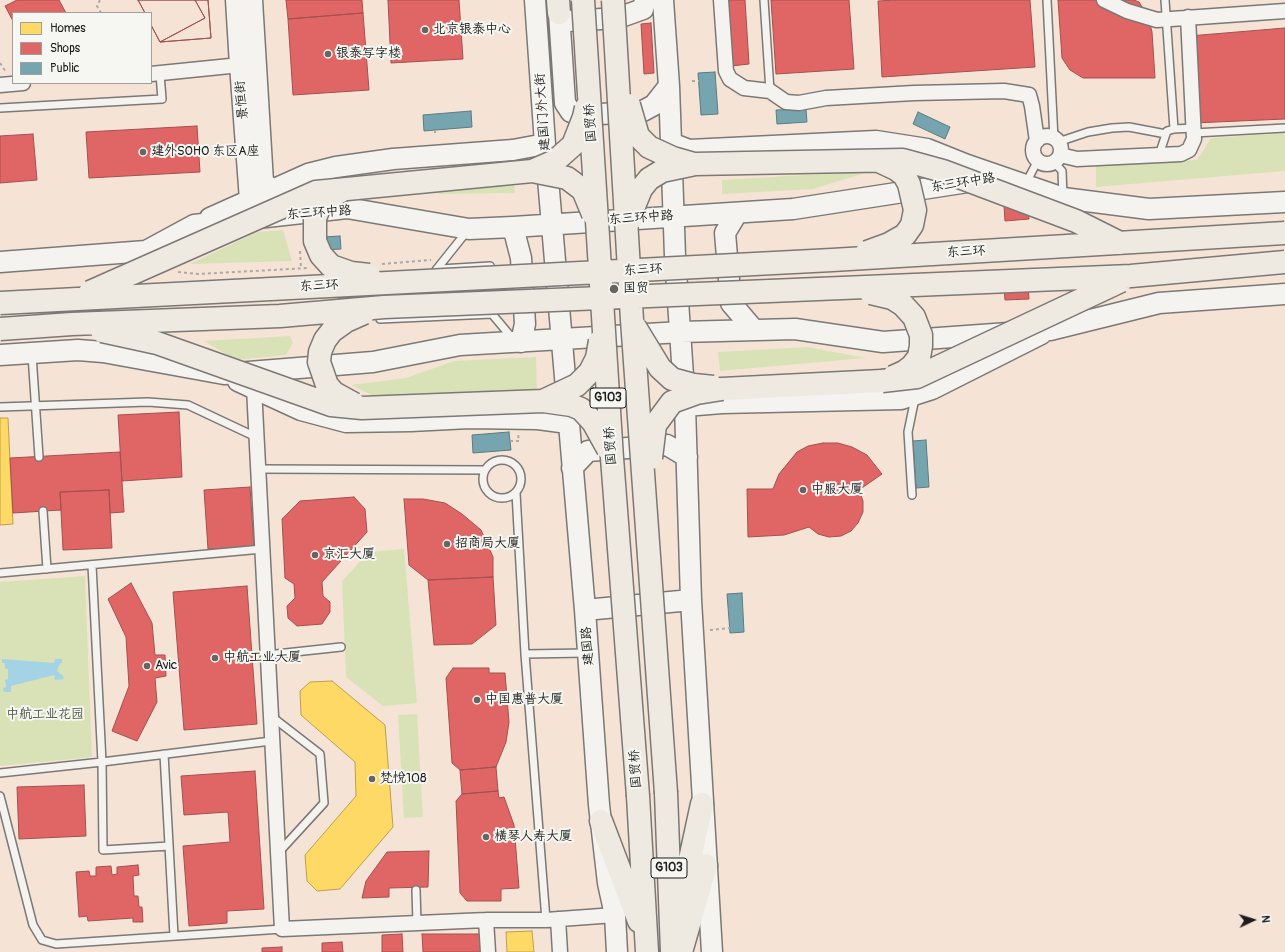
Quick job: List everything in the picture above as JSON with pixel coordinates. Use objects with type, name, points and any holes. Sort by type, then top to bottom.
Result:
[{"type":"highway","name":"国贸桥","points":[[583,0],[612,458],[638,796],[647,946]]},
{"type":"highway","name":"G103","points":[[613,0],[632,320],[666,793],[675,949]]},
{"type":"highway","points":[[618,66],[638,136],[649,147],[658,152],[695,164]]},
{"type":"highway","points":[[532,171],[555,161],[574,145],[584,117],[589,87]]},
{"type":"highway","points":[[832,260],[873,251],[889,244],[906,235],[912,224],[915,210],[909,184],[904,175],[896,169],[874,160]]},
{"type":"highway","points":[[628,238],[632,211],[641,190],[649,179],[662,171],[695,164],[903,160],[943,172],[1076,221],[1121,243]]},
{"type":"highway","points":[[74,299],[129,276],[169,256],[316,192],[532,171],[568,178],[583,190],[591,208],[598,236]]},
{"type":"highway","points":[[347,189],[327,199],[320,206],[315,218],[315,241],[320,255],[331,266],[340,270],[409,281]]},
{"type":"highway","name":"东三环","points":[[0,304],[409,281],[832,260],[1285,233]]},
{"type":"highway","name":"东三环","points":[[0,329],[72,324],[280,316],[384,308],[834,290],[1131,276],[1285,262]]},
{"type":"highway","points":[[645,500],[656,425],[672,402],[697,393],[722,389],[882,382],[917,377],[1131,276]]},
{"type":"highway","points":[[834,290],[877,293],[892,298],[903,305],[914,317],[921,335],[919,357],[912,366],[904,372],[882,382]]},
{"type":"highway","points":[[362,408],[334,393],[327,385],[319,362],[320,352],[328,336],[346,321],[384,308]]},
{"type":"highway","points":[[632,320],[660,368],[672,379],[694,385],[722,389]]},
{"type":"highway","points":[[543,401],[577,385],[590,372],[597,358],[604,322]]},
{"type":"highway","points":[[72,324],[157,343],[331,405],[362,408],[543,401],[571,405],[581,409],[600,432],[612,458]]},
{"type":"highway","points":[[675,949],[702,804]]},
{"type":"highway","points":[[601,821],[647,946]]},
{"type":"highway","points":[[675,949],[706,865]]},
{"type":"street","name":"景恒街","points":[[236,0],[250,200]]},
{"type":"street","name":"景恒街","points":[[252,0],[263,182],[272,190]]},
{"type":"street","name":"建国门外大街","points":[[535,0],[544,144],[561,340]]},
{"type":"street","points":[[556,4],[569,22],[618,18],[643,9],[645,0]]},
{"type":"street","points":[[662,0],[669,86],[675,256],[682,332],[691,600],[712,952]]},
{"type":"street","points":[[721,0],[726,71],[730,79],[744,88],[770,91],[786,102],[799,103],[826,98],[914,93],[1004,91],[1029,95],[1037,141]]},
{"type":"street","points":[[1104,0],[1127,11],[1156,20],[1285,11]]},
{"type":"street","points":[[556,4],[565,102],[571,112],[579,116],[642,112],[654,105],[669,86]]},
{"type":"street","points":[[1057,150],[1046,164],[1038,160],[1034,153],[1034,144],[1045,137],[1057,150],[1077,159],[1181,154],[1189,150],[1194,139],[1188,17]]},
{"type":"street","points":[[156,74],[240,65]]},
{"type":"street","points":[[670,143],[689,150],[876,141],[899,143],[927,149],[1000,177]]},
{"type":"street","points":[[194,225],[308,174],[336,167],[393,159],[513,150],[544,144]]},
{"type":"street","name":"东三环中路","points":[[0,262],[148,260],[194,225],[346,208],[469,229],[513,227],[794,209],[1000,177],[1063,198],[1149,209],[1285,202]]},
{"type":"street","points":[[737,213],[725,233],[730,303],[754,330]]},
{"type":"street","points":[[513,227],[521,258],[525,324],[518,342]]},
{"type":"street","points":[[224,374],[372,362],[460,345],[682,332],[795,328],[883,342],[1050,330],[1159,303],[1285,294]]},
{"type":"street","points":[[685,406],[722,403],[901,399],[932,389],[1050,330]]},
{"type":"street","name":"建国路","points":[[561,340],[585,610],[601,821],[608,883],[615,915],[617,952]]},
{"type":"street","points":[[0,355],[78,350],[103,352],[224,374],[302,410],[346,422],[468,418],[538,419],[568,422]]},
{"type":"street","points":[[254,388],[271,741],[282,929],[417,922],[552,919],[615,915]]},
{"type":"street","points":[[572,468],[588,451],[667,445],[687,457]]},
{"type":"street","points":[[585,610],[691,600]]},
{"type":"street","points":[[552,919],[560,952]]},
{"type":"street","points":[[486,920],[488,952]]},
{"type":"lane","points":[[764,0],[770,91]]},
{"type":"lane","points":[[1047,0],[1057,150],[1062,171],[1063,198]]},
{"type":"lane","points":[[1165,0],[1174,129]]},
{"type":"lane","points":[[0,108],[162,99],[156,74]]},
{"type":"lane","points":[[1057,150],[1088,132],[1112,128],[1130,127],[1166,134]]},
{"type":"lane","points":[[1160,155],[1166,134],[1174,129],[1193,131],[1285,128]]},
{"type":"lane","points":[[1025,186],[1038,160]]},
{"type":"lane","points":[[469,229],[432,270],[490,266],[492,314],[518,342]]},
{"type":"lane","points":[[379,274],[380,319],[492,314]]},
{"type":"lane","points":[[32,352],[39,456]]},
{"type":"lane","points":[[912,495],[908,432],[914,403],[913,396]]},
{"type":"lane","points":[[0,407],[148,402],[188,405],[256,437]]},
{"type":"lane","points":[[516,493],[504,499],[490,495],[482,482],[485,470],[494,461],[508,460],[519,469],[522,480],[516,493],[524,654],[552,919]]},
{"type":"lane","points":[[258,469],[485,470]]},
{"type":"lane","points":[[43,511],[47,569]]},
{"type":"lane","points":[[0,573],[262,549]]},
{"type":"lane","points":[[92,565],[102,762],[103,850],[169,846]]},
{"type":"lane","points":[[267,655],[341,647]]},
{"type":"lane","points":[[524,654],[588,653]]},
{"type":"lane","points":[[270,715],[320,754],[324,802],[278,854]]},
{"type":"lane","points":[[0,773],[271,741]]},
{"type":"lane","points":[[164,754],[174,936]]},
{"type":"lane","points":[[0,796],[33,925],[42,940],[56,944],[282,929]]},
{"type":"lane","points":[[416,890],[417,922]]},
{"type":"path","points":[[100,0],[97,6],[100,12]]},
{"type":"path","points":[[0,63],[3,79]]},
{"type":"path","points":[[692,81],[699,80]]},
{"type":"path","points":[[435,130],[435,135]]},
{"type":"path","points":[[379,265],[436,260]]},
{"type":"path","points":[[177,272],[198,274],[309,268]]},
{"type":"path","points":[[510,441],[518,441],[518,428]]},
{"type":"path","points":[[710,630],[730,628]]},
{"type":"shaded area","points":[[0,0],[1285,0],[1285,952],[0,952]]},
{"type":"green space","points":[[1285,133],[1285,171],[1096,187],[1096,165],[1197,160],[1211,138]]},
{"type":"green space","points":[[872,171],[813,189],[722,194],[722,180]]},
{"type":"green space","points":[[514,182],[515,193],[441,194],[422,187]]},
{"type":"green space","points":[[283,230],[292,261],[190,264],[257,232]]},
{"type":"green space","points":[[290,336],[293,343],[286,355],[236,360],[204,341]]},
{"type":"green space","points":[[808,347],[866,358],[720,371],[718,352]]},
{"type":"green space","points":[[536,357],[537,392],[378,398],[351,385],[406,378],[454,361]]},
{"type":"green space","points":[[404,549],[417,703],[383,706],[346,677],[342,581],[369,552]]},
{"type":"green space","name":"中航工业花园","points":[[85,576],[92,757],[0,766],[0,582]]},
{"type":"green space","points":[[417,714],[423,817],[404,818],[398,715]]},
{"type":"water","points":[[2,659],[54,663],[55,659],[62,659],[57,671],[63,676],[64,679],[55,680],[54,675],[11,686],[11,692],[4,692],[3,688],[6,687],[5,680],[8,679],[8,669],[5,669],[5,663],[2,663]]},
{"type":"building: Homes","points":[[0,418],[8,418],[13,524],[0,525]]},
{"type":"building: Homes","name":"梵悦108","points":[[332,681],[385,725],[393,827],[340,889],[317,891],[307,881],[305,855],[356,796],[355,762],[301,715],[300,691],[310,682]]},
{"type":"building: Homes","points":[[532,931],[534,952],[507,952],[506,932]]},
{"type":"building: Shops","points":[[17,0],[59,0],[65,12],[12,12],[12,19],[5,6]]},
{"type":"building: Shops","points":[[138,0],[208,0],[211,38],[160,42],[152,27],[152,12],[144,12]]},
{"type":"building: Shops","points":[[138,0],[195,0],[205,18],[160,42],[152,27],[152,12],[144,12]]},
{"type":"building: Shops","points":[[195,0],[208,0],[211,38],[160,42],[205,18]]},
{"type":"building: Shops","points":[[286,0],[362,0],[363,13],[288,19]]},
{"type":"building: Shops","name":"北京银泰中心","points":[[388,0],[459,0],[463,59],[391,63]]},
{"type":"building: Shops","points":[[727,0],[745,0],[749,64],[731,66]]},
{"type":"building: Shops","points":[[771,0],[849,0],[854,69],[776,74]]},
{"type":"building: Shops","points":[[1030,0],[1035,67],[882,77],[878,1]]},
{"type":"building: Shops","points":[[1058,0],[1134,0],[1139,2],[1148,16],[1152,32],[1155,78],[1083,78],[1070,70],[1062,58]]},
{"type":"building: Shops","name":"银泰写字楼","points":[[363,13],[369,90],[293,95],[288,19]]},
{"type":"building: Shops","points":[[651,23],[654,73],[644,74],[641,24]]},
{"type":"building: Shops","points":[[1285,28],[1285,119],[1193,123],[1189,36]]},
{"type":"building: Shops","name":"建外SOHO 东区A座","points":[[197,126],[200,172],[89,178],[86,132]]},
{"type":"building: Shops","points":[[33,134],[37,180],[0,183],[0,136]]},
{"type":"building: Shops","points":[[1028,205],[1029,219],[1005,221],[1004,206]]},
{"type":"building: Shops","points":[[1028,284],[1029,299],[1005,300],[1004,286]]},
{"type":"building: Shops","points":[[338,289],[343,289],[344,305],[339,305]]},
{"type":"building: Shops","points":[[179,412],[182,477],[122,481],[118,415]]},
{"type":"building: Shops","name":"中服大厦","points":[[823,443],[838,443],[852,447],[867,455],[882,474],[859,490],[863,501],[863,512],[858,523],[851,531],[841,536],[829,537],[818,534],[809,527],[784,535],[748,537],[747,489],[773,489],[779,474],[797,452],[808,446]]},
{"type":"building: Shops","points":[[120,452],[124,512],[110,513],[109,490],[60,492],[61,510],[13,513],[10,458]]},
{"type":"building: Shops","points":[[250,487],[254,547],[208,549],[204,490]]},
{"type":"building: Shops","points":[[109,490],[112,548],[63,550],[60,492]]},
{"type":"building: Shops","name":"京汇大厦","points":[[354,497],[365,509],[367,532],[322,582],[323,596],[330,602],[330,612],[322,624],[297,626],[288,618],[287,606],[295,598],[294,584],[285,578],[282,519],[300,501]]},
{"type":"building: Shops","name":"招商局大厦","points":[[404,499],[423,499],[445,503],[462,514],[481,530],[493,557],[493,577],[428,580],[409,565]]},
{"type":"building: Shops","points":[[493,577],[496,625],[472,644],[434,645],[428,580]]},
{"type":"building: Shops","name":"Avic","points":[[131,583],[152,623],[155,655],[165,655],[166,676],[155,678],[157,702],[137,741],[112,731],[129,686],[126,637],[108,599]]},
{"type":"building: Shops","name":"中航工业大厦","points":[[247,586],[257,724],[184,730],[173,592]]},
{"type":"building: Shops","name":"中国惠普大厦","points":[[453,668],[489,668],[489,673],[505,673],[509,722],[506,742],[496,767],[460,770],[452,763],[446,678]]},
{"type":"building: Shops","points":[[496,767],[498,791],[462,794],[460,770]]},
{"type":"building: Shops","points":[[255,771],[264,909],[227,911],[227,923],[189,926],[183,846],[230,842],[228,812],[184,815],[181,776]]},
{"type":"building: Shops","points":[[84,785],[86,836],[19,839],[17,787]]},
{"type":"building: Shops","name":"横琴人寿大厦","points":[[498,791],[499,798],[504,797],[514,825],[519,888],[501,889],[501,901],[467,901],[460,893],[456,801],[462,794]]},
{"type":"building: Shops","points":[[429,851],[428,887],[389,888],[389,897],[362,898],[366,881],[387,852]]},
{"type":"building: Shops","points":[[138,865],[139,875],[133,876],[134,896],[138,896],[139,907],[142,907],[143,922],[133,922],[133,918],[88,921],[87,916],[79,917],[76,872],[89,871],[90,876],[96,876],[96,867],[111,866],[112,875],[117,874],[117,867]]},
{"type":"building: Shops","points":[[402,934],[403,952],[382,952],[382,935]]},
{"type":"building: Shops","points":[[422,934],[482,934],[484,952],[423,952]]},
{"type":"building: Shops","points":[[342,942],[343,952],[322,952],[322,943]]},
{"type":"building: Shops","points":[[282,947],[282,952],[262,952],[262,948]]},
{"type":"building: Public","points":[[715,72],[718,114],[701,115],[698,73]]},
{"type":"building: Public","points":[[806,109],[807,122],[777,124],[776,110]]},
{"type":"building: Public","points":[[471,111],[472,127],[424,131],[423,115]]},
{"type":"building: Public","points":[[918,112],[950,127],[945,139],[913,124]]},
{"type":"building: Public","points":[[340,236],[341,249],[307,251],[306,238]]},
{"type":"building: Public","points":[[509,432],[511,450],[473,453],[472,435]]},
{"type":"building: Public","points":[[926,440],[929,487],[916,488],[913,441]]},
{"type":"building: Public","points":[[742,593],[744,632],[730,633],[727,594]]},
{"type":"place","name":"北京银泰中心","points":[[425,30]]},
{"type":"place","name":"银泰写字楼","points":[[328,54]]},
{"type":"place","name":"建外SOHO 东区A座","points":[[143,152]]},
{"type":"place","name":"国贸","points":[[614,289]]},
{"type":"place","name":"中服大厦","points":[[803,490]]},
{"type":"place","name":"招商局大厦","points":[[447,544]]},
{"type":"place","name":"京汇大厦","points":[[315,555]]},
{"type":"place","name":"中航工业大厦","points":[[215,658]]},
{"type":"place","name":"Avic","points":[[147,666]]},
{"type":"place","name":"中国惠普大厦","points":[[477,700]]},
{"type":"place","name":"梵悦108","points":[[372,779]]},
{"type":"place","name":"横琴人寿大厦","points":[[486,837]]}]
